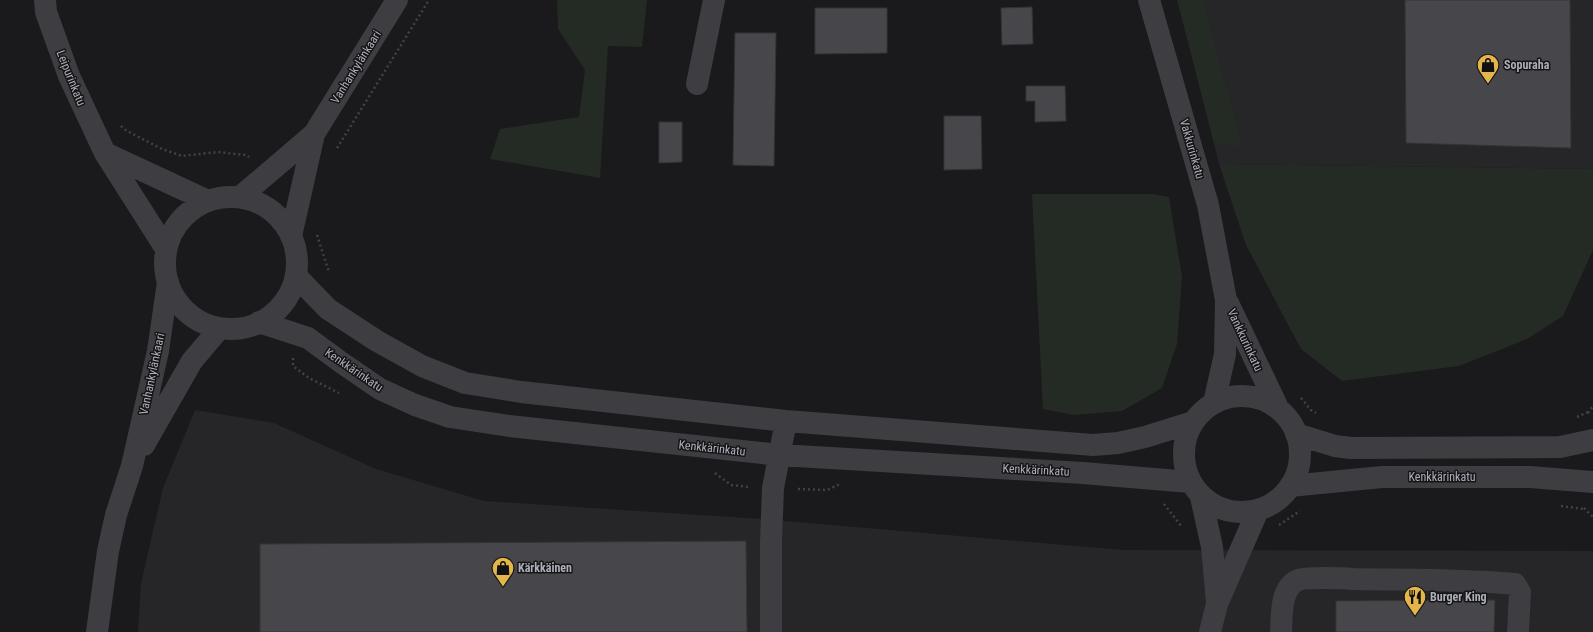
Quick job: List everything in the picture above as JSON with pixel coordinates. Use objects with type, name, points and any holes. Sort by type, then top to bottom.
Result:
[{"type":"street","name":"Leipurinkatu","points":[[45,0],[46,12],[68,76],[105,153],[166,249]]},
{"type":"street","name":"Vanhankylänkaari","points":[[240,197],[314,134],[397,0]]},
{"type":"street","points":[[697,84],[714,0]]},
{"type":"street","name":"Vakkurinkatu","points":[[1149,0],[1208,205],[1226,300]]},
{"type":"street","name":"Vanhankylänkaari","points":[[291,236],[314,134]]},
{"type":"street","points":[[105,153],[208,201]]},
{"type":"street","points":[[224,197],[240,197],[262,204],[279,218],[291,236],[296,256],[296,276],[289,295],[276,311],[259,322],[240,328],[220,328],[203,323],[187,313],[175,299],[168,282],[165,266],[166,249],[174,228],[189,212],[208,201],[224,197]]},
{"type":"street","points":[[296,276],[328,309],[377,341],[422,366],[465,383],[522,392],[786,421],[1093,445],[1118,443],[1145,437],[1193,422]]},
{"type":"street","name":"Vanhankylänkaari","points":[[97,632],[116,514],[132,466],[158,351],[168,282]]},
{"type":"street","name":"Vankkurinkatu","points":[[1214,403],[1225,354],[1226,300]]},
{"type":"street","name":"Vankkurinkatu","points":[[1226,300],[1278,408]]},
{"type":"street","name":"Kenkkärinkatu","points":[[259,322],[308,338],[380,389],[415,405],[450,417],[509,426],[780,455],[1083,473],[1196,490]]},
{"type":"street","name":"Vanhankylänkaari","points":[[132,466],[192,360],[220,328]]},
{"type":"street","points":[[1196,490],[1214,506],[1228,511],[1243,513],[1258,510],[1271,505],[1282,497],[1290,486],[1298,470],[1300,451],[1296,434],[1288,420],[1278,408],[1263,400],[1246,396],[1230,397],[1214,403],[1203,411],[1193,422],[1188,431],[1183,452],[1185,467],[1196,490],[1212,547],[1217,604]]},
{"type":"street","points":[[771,632],[771,543],[773,488],[786,421]]},
{"type":"street","points":[[1296,434],[1335,446],[1351,448],[1560,447],[1593,440]]},
{"type":"street","name":"Kenkkärinkatu","points":[[1290,486],[1382,477],[1530,478],[1593,482]]},
{"type":"street","points":[[1210,632],[1217,604],[1258,510]]},
{"type":"street","points":[[1281,632],[1282,611],[1287,589],[1299,580],[1334,578],[1483,581],[1515,584],[1520,592],[1518,632]]},
{"type":"path","points":[[118,123],[127,131],[146,141],[162,149],[182,156],[217,152],[246,155],[271,171]]},
{"type":"shaded area","points":[[557,0],[647,0],[642,47],[608,46],[600,178],[490,159],[500,129],[579,117],[585,70],[558,29]]},
{"type":"shaded area","points":[[1177,0],[1203,0],[1242,147],[1214,143]]},
{"type":"shaded area","points":[[1178,0],[1593,0],[1593,169],[1219,164]]},
{"type":"shaded area","points":[[1219,164],[1593,169],[1593,250],[1563,316],[1527,339],[1459,366],[1342,381],[1301,349],[1246,245]]},
{"type":"shaded area","points":[[1032,194],[1152,194],[1169,197],[1182,277],[1177,344],[1162,388],[1122,411],[1074,415],[1043,409]]},
{"type":"shaded area","points":[[195,410],[274,423],[376,469],[484,501],[762,519],[1122,550],[1593,551],[1593,632],[138,632],[141,583],[163,488]]},
{"type":"building","name":"Sopuraha","points":[[1405,0],[1570,0],[1571,148],[1406,143]]},
{"type":"building","points":[[1032,7],[1033,44],[1002,45],[1001,8]]},
{"type":"building","points":[[815,8],[887,8],[887,53],[815,54]]},
{"type":"building","points":[[735,33],[776,33],[774,166],[733,165]]},
{"type":"building","points":[[1026,86],[1065,86],[1066,121],[1035,122],[1035,101],[1026,101]]},
{"type":"building","points":[[944,116],[981,116],[982,169],[944,170]]},
{"type":"building","points":[[659,122],[682,122],[682,162],[659,163]]},
{"type":"building","name":"Kärkkäinen","points":[[746,541],[747,632],[260,632],[260,544]]},
{"type":"building","name":"Burger King","points":[[1495,600],[1494,632],[1336,632],[1336,601]]},
{"type":"place","name":"Sopuraha","points":[[1488,84]]},
{"type":"place","name":"Kärkkäinen","points":[[503,588]]},
{"type":"place","name":"Burger King","points":[[1415,616]]}]
